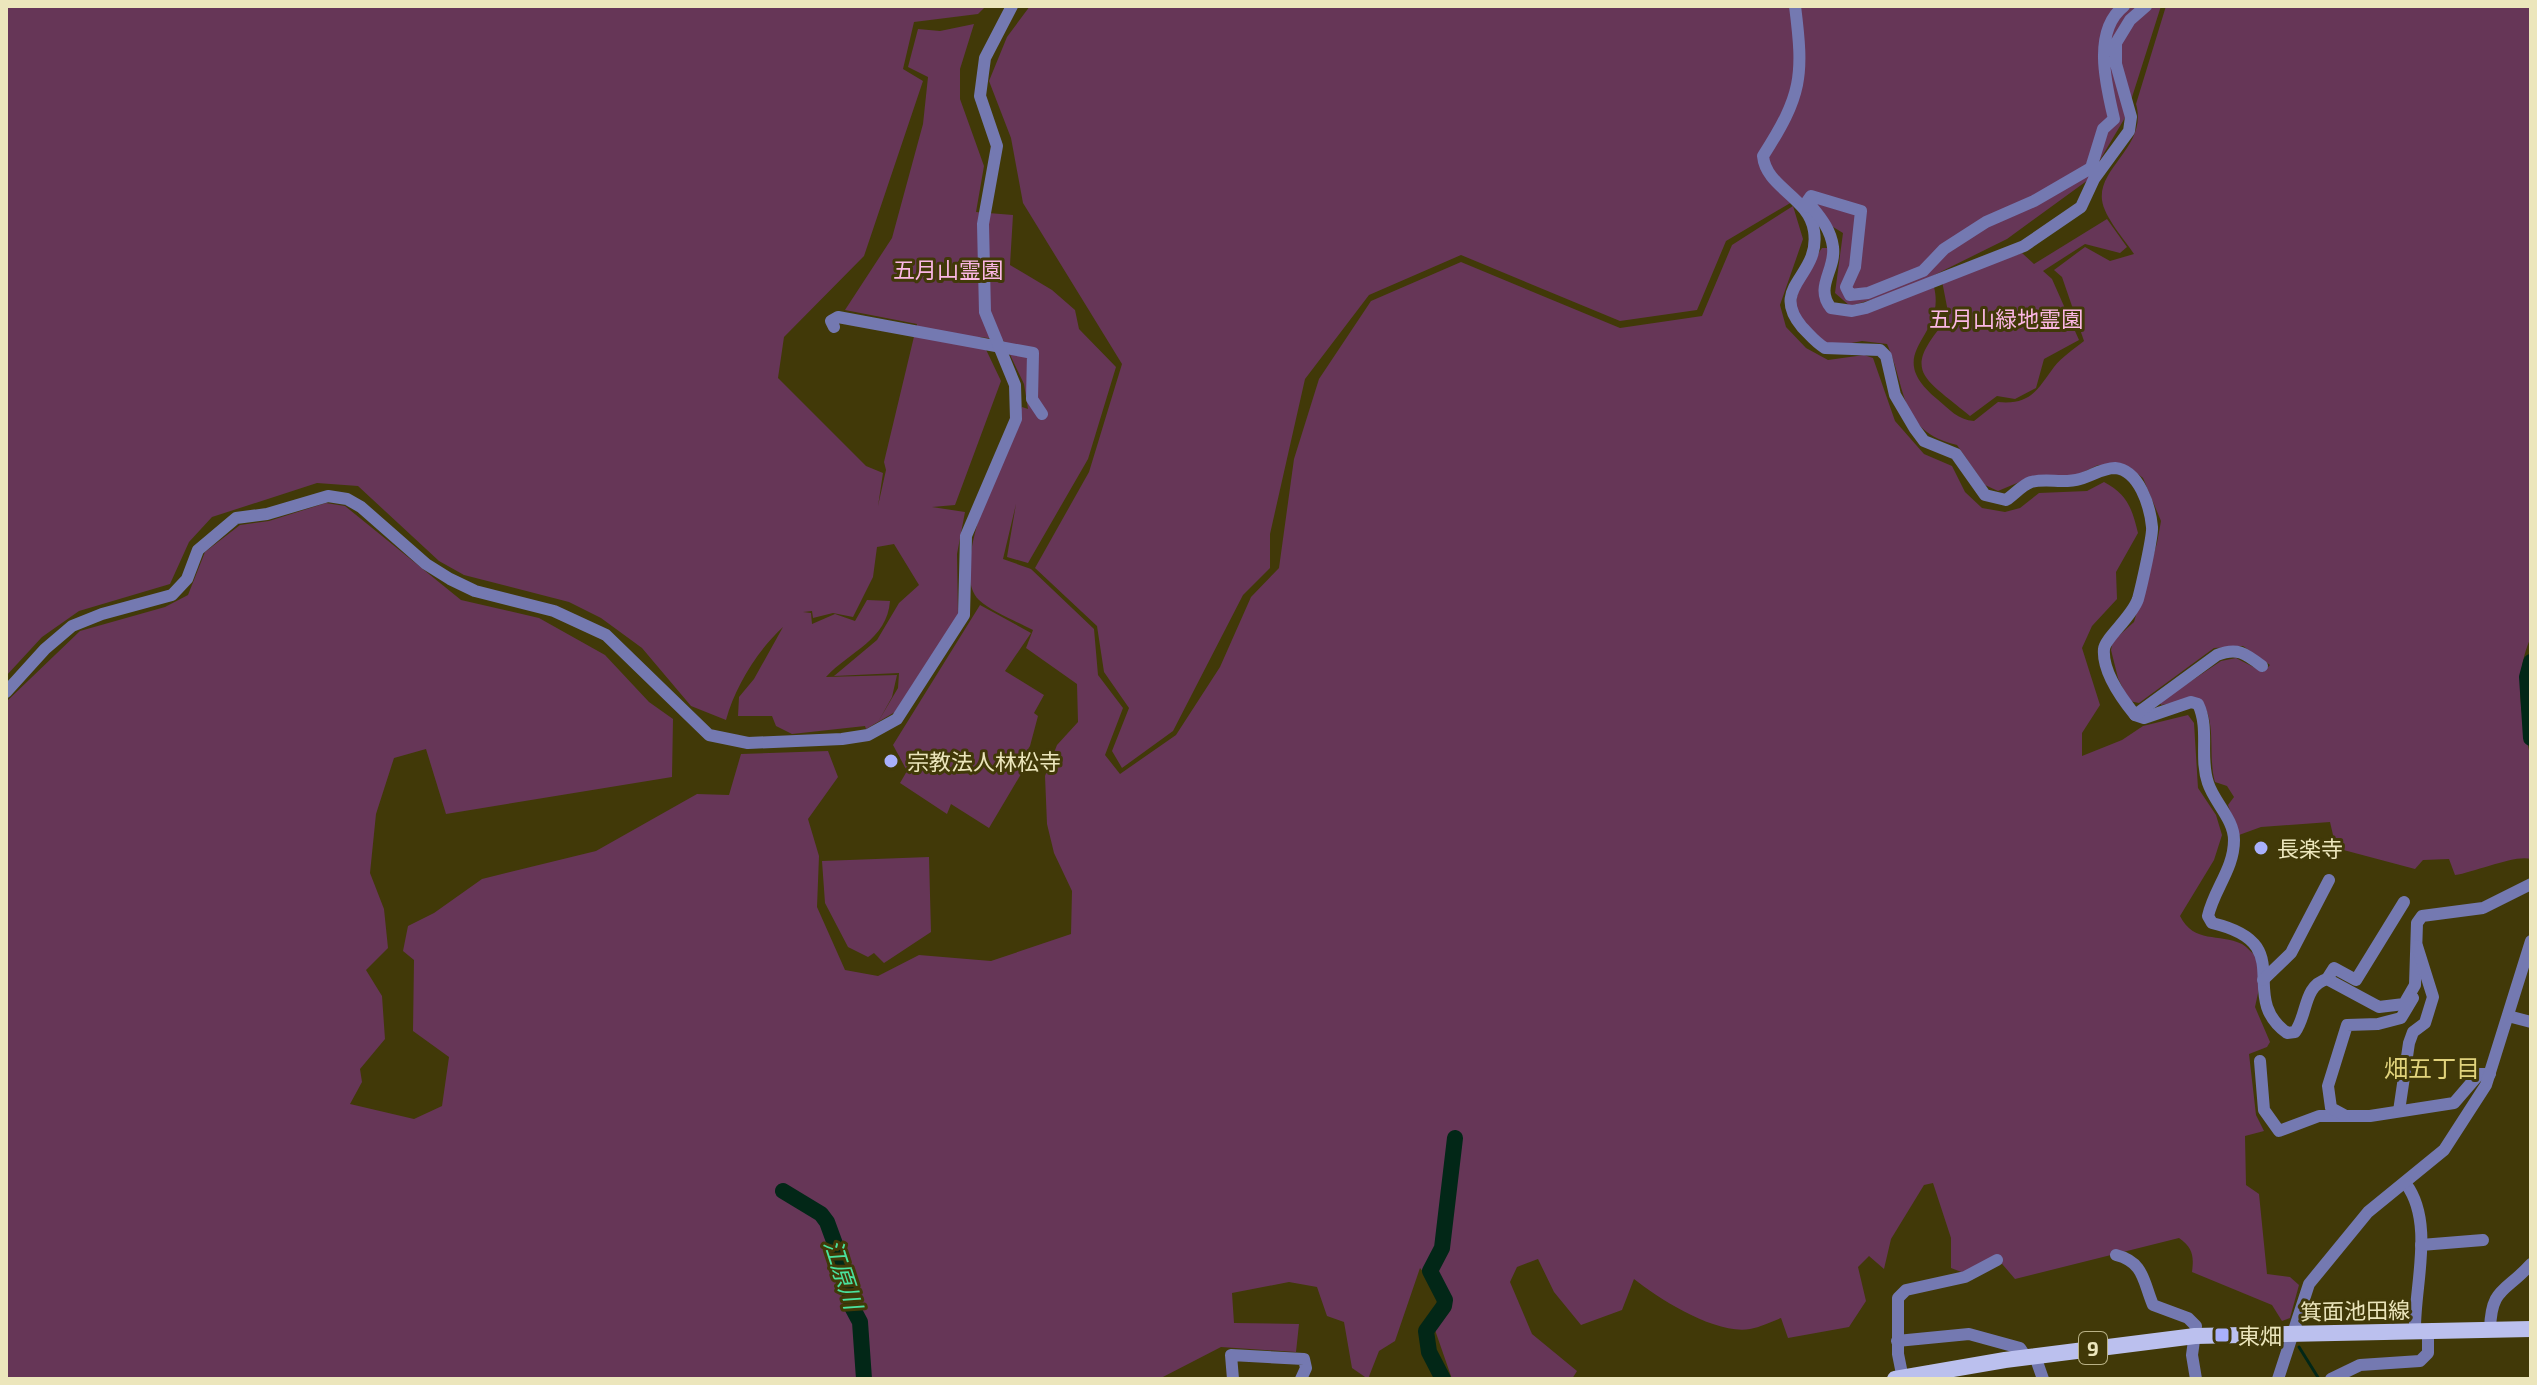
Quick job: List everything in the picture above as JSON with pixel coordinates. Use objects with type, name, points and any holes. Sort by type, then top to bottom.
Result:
[{"type":"main road","name":"箕面池田線","points":[[1900,1378],[2030,1356],[2195,1336],[2531,1329]]},
{"type":"street","points":[[6,692],[72,626],[102,614],[172,595],[187,579],[198,550],[236,518],[267,514],[328,496],[347,499],[361,507],[426,564],[450,579],[475,591],[554,611],[606,635],[709,735],[748,743],[868,735],[897,719],[964,615],[966,536],[1016,419],[1015,385],[985,312],[983,224],[997,146],[980,96],[985,58],[1012,6]]},
{"type":"street","points":[[1795,6],[1801,62],[1799,87],[1786,121],[1763,156],[1768,174],[1804,206],[1814,226],[1816,242],[1791,295],[1792,315],[1825,348],[1880,350],[1886,356],[1899,403],[1915,429],[1924,441],[1956,454],[1985,495],[2006,500],[2028,483],[2079,480],[2116,468],[2127,471],[2137,482],[2147,504],[2152,527],[2151,543],[2135,607],[2104,647],[2114,683],[2135,715],[2144,718],[2191,702],[2198,704],[2204,715],[2204,765],[2208,785],[2234,837],[2231,863],[2208,916],[2212,923],[2243,933],[2264,958],[2264,998],[2271,1017],[2287,1033],[2295,1032],[2300,1026],[2314,985],[2327,979],[2334,968],[2356,980],[2404,902]]},
{"type":"street","points":[[1804,206],[1811,196],[1861,211],[1855,267],[1846,287],[1850,295],[1868,293],[1923,271],[1944,249],[1986,222],[2059,188],[2091,168],[2103,129],[2114,119],[2105,79],[2106,30],[2124,6]]},
{"type":"street","points":[[1804,206],[1812,207],[1830,232],[1833,257],[1823,293],[1831,308],[1839,311],[1866,308],[2024,246],[2081,207],[2094,179],[2123,143],[2131,117],[2116,64],[2116,43],[2130,20],[2146,6]]},
{"type":"street","points":[[834,327],[831,321],[838,317],[1033,353],[1032,399],[1042,414]]},
{"type":"street","points":[[2135,715],[2217,655],[2231,650],[2242,651],[2262,666]]},
{"type":"street","points":[[2263,980],[2291,953],[2329,880]]},
{"type":"street","points":[[2347,1117],[2331,1108],[2327,1096],[2347,1025],[2378,1024],[2401,1018],[2414,1001],[2417,923],[2422,916],[2483,908],[2531,884]]},
{"type":"street","points":[[2278,1379],[2309,1284],[2368,1212],[2444,1150],[2490,1074],[2531,941]]},
{"type":"street","points":[[2399,1111],[2409,1043],[2413,1032],[2425,1023],[2433,997],[2421,951],[2416,945]]},
{"type":"street","points":[[2327,979],[2379,1007],[2404,1004],[2412,995]]},
{"type":"street","points":[[2508,1016],[2531,1022]]},
{"type":"street","points":[[2260,1061],[2264,1110],[2279,1131],[2319,1116],[2347,1117],[2454,1103],[2479,1074],[2490,1074]]},
{"type":"street","points":[[2331,1379],[2360,1365],[2420,1361],[2428,1353],[2422,1331],[2419,1218],[2406,1184]]},
{"type":"street","points":[[2421,1245],[2483,1240]]},
{"type":"street","points":[[2116,1255],[2131,1259],[2142,1271],[2153,1305],[2188,1318],[2196,1326],[2192,1355],[2196,1379]]},
{"type":"street","points":[[1900,1378],[1898,1298],[1906,1290],[1965,1277],[1997,1260]]},
{"type":"street","points":[[2490,1330],[2491,1306],[2495,1295],[2515,1282],[2531,1264]]},
{"type":"street","points":[[1897,1341],[1969,1334],[2020,1348],[2030,1356],[2043,1379]]},
{"type":"street","points":[[1233,1379],[1231,1355],[1304,1359],[1306,1368],[1301,1379]]},
{"type":"green space","name":"五月山霊園","points":[[6,6],[986,6],[978,14],[914,22],[903,69],[923,81],[864,256],[784,337],[778,378],[866,466],[883,473],[878,506],[886,470],[884,462],[917,324],[845,310],[892,238],[923,124],[928,77],[908,67],[918,29],[940,31],[974,24],[960,69],[960,99],[984,166],[976,212],[1013,215],[1010,265],[1052,290],[1075,310],[1079,329],[1116,367],[1088,459],[1028,563],[1007,557],[1016,504],[1003,559],[1031,569],[1094,629],[1098,675],[1123,708],[1105,755],[1120,774],[1176,735],[1220,667],[1251,597],[1279,568],[1294,459],[1319,379],[1371,301],[1461,262],[1620,328],[1702,316],[1732,245],[1793,206],[1803,239],[1780,305],[1786,327],[1806,348],[1828,360],[1864,355],[1873,358],[1895,421],[1924,454],[1952,466],[1965,492],[1982,508],[2005,512],[2020,508],[2039,493],[2087,491],[2104,482],[2123,497],[2131,509],[2138,533],[2116,572],[2117,599],[2092,626],[2082,648],[2100,705],[2082,733],[2082,756],[2122,740],[2143,726],[2188,715],[2194,723],[2198,788],[2216,815],[2222,835],[2214,860],[2180,916],[2192,931],[2242,944],[2257,957],[2260,984],[2255,1007],[2270,1042],[2267,1047],[2249,1054],[2256,1115],[2264,1131],[2245,1136],[2246,1185],[2259,1194],[2267,1274],[2290,1277],[2299,1285],[2290,1318],[2282,1321],[2272,1305],[2192,1272],[2192,1253],[2179,1238],[2015,1279],[1997,1258],[1964,1273],[1951,1268],[1951,1238],[1933,1183],[1924,1185],[1891,1239],[1884,1269],[1869,1256],[1858,1267],[1866,1301],[1849,1327],[1788,1338],[1781,1318],[1750,1329],[1721,1327],[1689,1314],[1634,1279],[1622,1310],[1581,1325],[1554,1292],[1538,1259],[1517,1267],[1510,1282],[1532,1334],[1577,1371],[1572,1379],[1452,1379],[1435,1330],[1442,1296],[1420,1268],[1395,1341],[1379,1351],[1368,1379],[1352,1368],[1344,1322],[1327,1316],[1317,1287],[1289,1282],[1232,1293],[1234,1323],[1299,1324],[1296,1352],[1221,1347],[1159,1379],[6,1379],[6,702],[80,631],[165,607],[188,595],[205,552],[240,525],[269,521],[326,503],[345,506],[461,600],[539,618],[605,655],[649,702],[673,719],[672,777],[446,814],[426,749],[394,758],[376,814],[370,873],[384,909],[388,948],[366,970],[382,996],[385,1039],[360,1069],[362,1082],[350,1104],[414,1119],[442,1106],[449,1057],[413,1031],[414,960],[403,951],[408,926],[434,913],[482,879],[596,851],[697,794],[729,795],[741,754],[828,751],[838,777],[808,819],[819,856],[817,907],[845,970],[878,976],[919,955],[991,961],[1071,934],[1072,891],[1054,853],[1047,824],[1045,776],[1057,745],[1078,722],[1077,684],[1026,648],[1033,630],[984,604],[971,585],[974,535],[983,506],[1022,407],[1028,409],[1024,384],[1003,340],[980,337],[1001,381],[955,505],[932,507],[965,512],[957,554],[958,615],[895,712],[878,722],[866,729],[865,726],[792,734],[776,726],[772,716],[738,716],[739,697],[754,679],[783,627],[748,670],[726,720],[691,706],[642,648],[601,618],[569,602],[464,575],[439,561],[358,486],[317,483],[212,517],[189,542],[170,584],[79,611],[42,637],[6,676]],"holes":[[[894,544],[919,585],[899,603],[877,640],[834,676],[899,673],[898,688],[878,722],[892,697],[897,675],[826,677],[875,635],[882,626],[890,601],[867,600],[855,621],[835,614],[812,624],[811,613],[803,612],[812,611],[813,618],[833,613],[853,617],[873,577],[877,547]]]},
{"type":"green space","points":[[1030,6],[2161,6],[2126,116],[2088,180],[2007,239],[1904,290],[1850,306],[1835,293],[1843,233],[1792,202],[1726,241],[1697,310],[1620,321],[1461,255],[1369,295],[1305,379],[1270,534],[1270,568],[1243,595],[1173,731],[1122,768],[1112,751],[1129,708],[1104,672],[1097,626],[1035,568],[1089,472],[1122,364],[1023,203],[1011,138],[989,81],[1007,37]]},
{"type":"green space","points":[[2166,6],[2531,6],[2531,637],[2522,668],[2520,698],[2534,782],[2531,859],[2516,859],[2455,875],[2449,859],[2423,860],[2415,869],[2336,848],[2330,822],[2261,827],[2239,835],[2228,805],[2234,797],[2227,786],[2215,782],[2210,725],[2204,705],[2197,698],[2161,705],[2160,702],[2221,661],[2236,658],[2263,672],[2270,665],[2243,646],[2214,648],[2139,703],[2129,701],[2118,678],[2111,650],[2113,641],[2134,622],[2161,521],[2143,478],[2129,467],[2098,465],[2077,475],[2029,478],[1998,491],[1985,485],[1957,445],[1924,430],[1914,418],[1907,406],[1887,344],[1862,341],[1836,346],[1825,344],[1795,312],[1797,295],[1808,270],[1822,248],[1830,248],[1822,304],[1869,312],[1934,287],[1936,305],[1914,356],[1914,369],[1921,383],[1954,413],[1974,421],[1998,402],[2018,401],[2032,394],[2057,363],[2084,341],[2062,277],[2054,270],[2085,247],[2110,261],[2134,254],[2107,214],[2102,200],[2103,188],[2135,132],[2138,119],[2136,104]]},
{"type":"green space","name":"五月山緑地霊園","points":[[2107,219],[2127,247],[2120,253],[2085,244],[2043,271],[2052,279],[2079,340],[2044,359],[2036,388],[2015,399],[1997,396],[1970,416],[1929,381],[1923,372],[1925,350],[1949,317],[1942,281],[2022,253],[2034,264]]},
{"type":"green space","points":[[980,605],[1031,633],[1005,671],[1044,695],[1034,713],[1038,716],[1030,746],[1018,765],[1024,769],[989,828],[951,804],[947,814],[900,783],[907,771],[893,745]]},
{"type":"green space","points":[[929,857],[931,932],[884,963],[874,953],[868,957],[848,947],[825,903],[822,861]]},
{"type":"waterway","points":[[2531,662],[2527,677],[2531,738]]},
{"type":"waterway","points":[[1443,1379],[1429,1352],[1426,1331],[1445,1300],[1430,1271],[1442,1248],[1455,1138]]},
{"type":"waterway","name":"江原川","points":[[783,1191],[821,1214],[827,1222],[846,1274],[852,1307],[860,1322],[864,1379]]},
{"type":"waterway","points":[[2299,1347],[2319,1379]]},
{"type":"place","name":"宗教法人林松寺","points":[[891,761]]},
{"type":"place","name":"長楽寺","points":[[2261,848]]},
{"type":"place","name":"東畑","points":[[2222,1335]]},
{"type":"district","name":"畑五丁目","points":[[2432,1067]]}]
